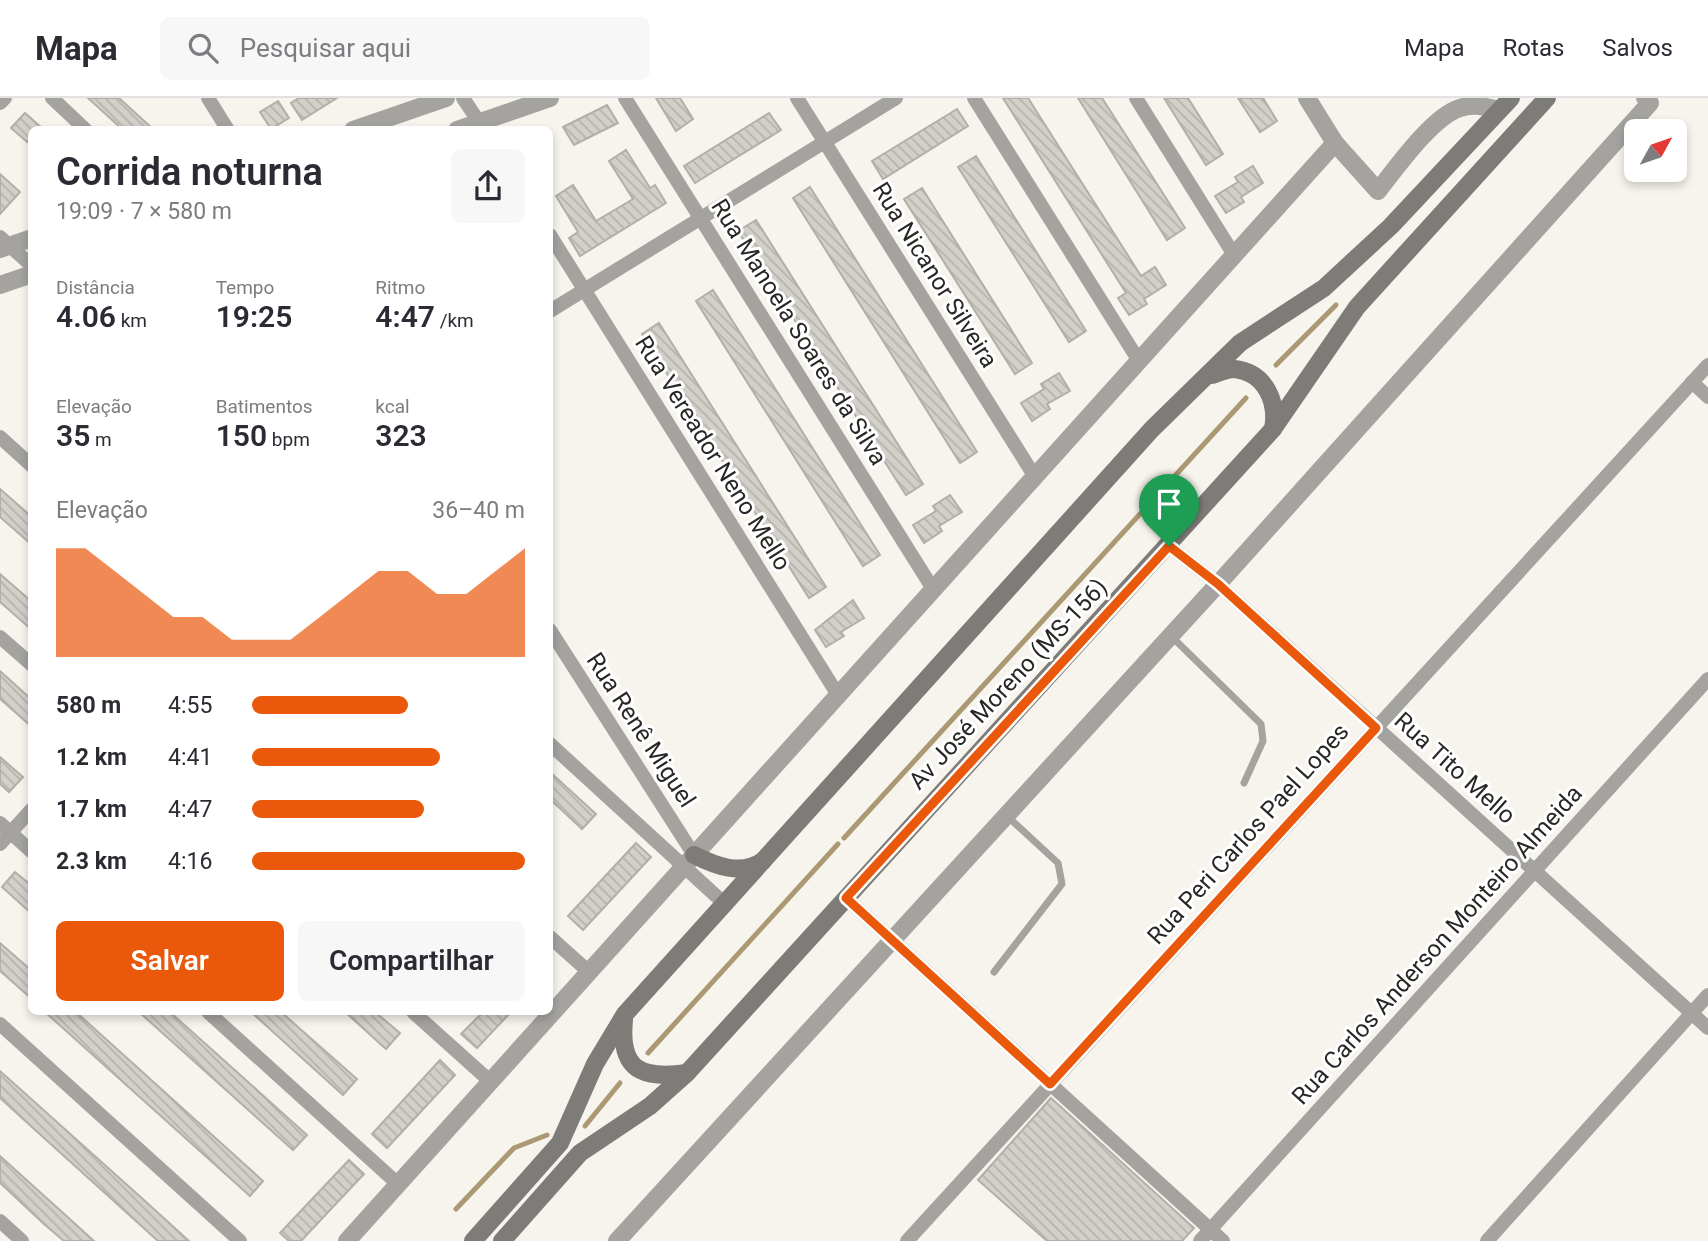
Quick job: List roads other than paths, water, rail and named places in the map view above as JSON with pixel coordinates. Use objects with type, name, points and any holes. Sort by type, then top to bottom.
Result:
[{"type":"main road","name":"Av José Moreno (MS-156)","points":[[502,1241],[580,1153],[650,1106],[687,1073],[1169,546],[1273,429],[1357,307],[1547,98]]},
{"type":"main road","points":[[473,1241],[560,1143],[595,1064],[625,1014],[1153,429],[1241,344],[1324,288],[1391,226],[1503,104]]},
{"type":"main road","points":[[1210,375],[1233,369],[1251,375],[1266,387],[1276,411],[1273,429]]},
{"type":"main road","points":[[688,861],[726,869],[752,868],[766,859]]},
{"type":"main road","points":[[625,1014],[622,1046],[634,1065],[655,1077],[687,1073]]},
{"type":"street","points":[[0,103],[5,98]]},
{"type":"street","points":[[52,98],[82,126]]},
{"type":"street","points":[[208,98],[226,126]]},
{"type":"street","points":[[365,126],[446,98]]},
{"type":"street","points":[[463,98],[482,126],[550,98]]},
{"type":"street","name":"Rua Manoela Soares da Silva","points":[[625,98],[933,589]]},
{"type":"street","name":"Rua Nicanor Silveira","points":[[797,98],[1035,477]]},
{"type":"street","points":[[553,309],[896,98]]},
{"type":"street","points":[[974,98],[1139,362]]},
{"type":"street","points":[[1136,98],[1234,255]]},
{"type":"street","points":[[1307,98],[1335,143],[1378,191],[1434,128],[1462,103],[1503,104]]},
{"type":"street","points":[[617,1241],[1171,636],[1650,100]]},
{"type":"street","points":[[553,1012],[1335,143]]},
{"type":"street","name":"Rua Vereador Neno Mello","points":[[553,239],[838,695]]},
{"type":"street","points":[[3,244],[28,240]]},
{"type":"street","points":[[3,244],[28,264]]},
{"type":"street","points":[[0,285],[28,275]]},
{"type":"street","name":"Rua Peri Carlos Pael Lopes","points":[[908,1241],[1708,365]]},
{"type":"street","points":[[1692,382],[1708,397]]},
{"type":"street","points":[[0,437],[28,462]]},
{"type":"street","name":"Rua Tito Mello","points":[[1169,546],[1218,584],[1708,1028]]},
{"type":"street","name":"Rua Renê Miguel","points":[[553,635],[688,861]]},
{"type":"street","points":[[0,637],[28,662]]},
{"type":"street","name":"Rua Carlos Anderson Monteiro Almeida","points":[[1200,1241],[1708,679]]},
{"type":"street","points":[[553,747],[688,861],[726,905]]},
{"type":"street","points":[[0,844],[5,828],[28,812]]},
{"type":"street","points":[[5,828],[28,848]]},
{"type":"street","points":[[846,898],[1223,1241]]},
{"type":"street","points":[[553,940],[589,972]]},
{"type":"street","points":[[1487,1241],[1708,995]]},
{"type":"street","points":[[211,1015],[398,1184]]},
{"type":"street","points":[[416,1015],[491,1082]]},
{"type":"street","points":[[347,1241],[551,1015]]},
{"type":"street","points":[[0,1024],[240,1241]]},
{"type":"street","points":[[0,1221],[22,1241]]},
{"type":"lane","points":[[1171,636],[1261,724],[1263,741],[1244,783]]},
{"type":"lane","points":[[994,972],[1062,884],[1058,863],[1007,816]]},
{"type":"waterway","points":[[1276,365],[1336,305]]},
{"type":"waterway","points":[[844,838],[1246,398]]},
{"type":"waterway","points":[[648,1053],[838,844]]},
{"type":"waterway","points":[[585,1126],[620,1083]]},
{"type":"waterway","points":[[456,1209],[514,1148],[547,1135]]}]
